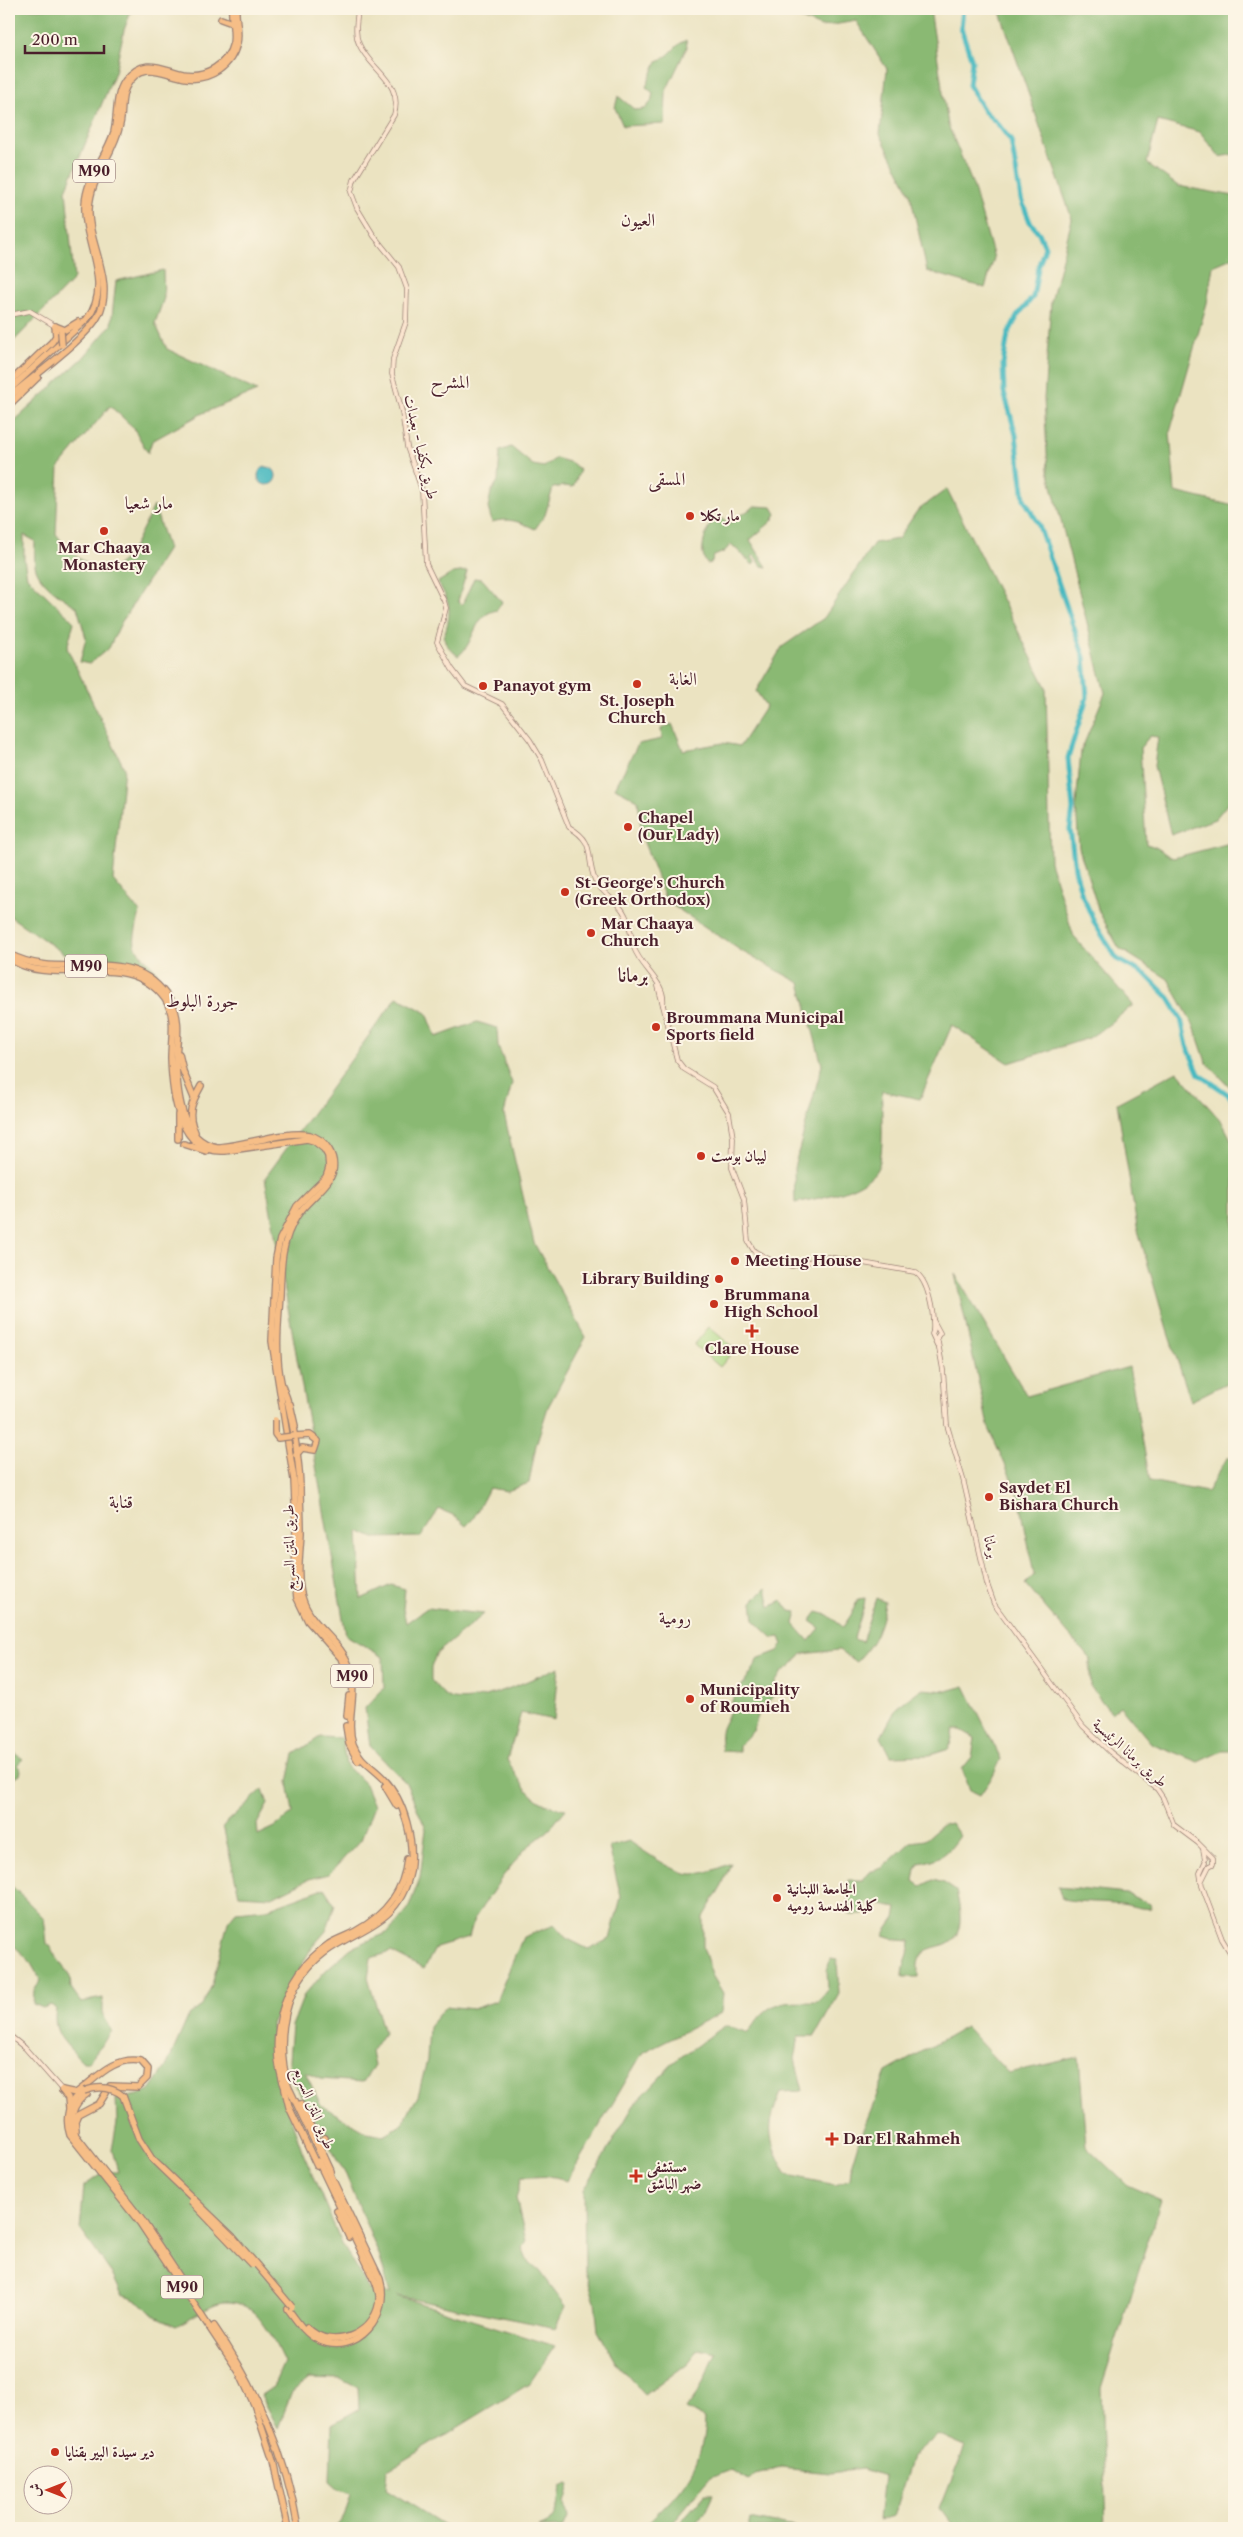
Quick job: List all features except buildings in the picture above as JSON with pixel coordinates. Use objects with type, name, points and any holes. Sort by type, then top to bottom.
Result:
[{"type":"highway","name":"M90","points":[[99,290],[85,226],[85,199],[92,174],[113,134],[122,87],[135,71],[148,66],[161,66],[188,74],[202,74],[215,68],[230,50],[234,36],[232,9]]},
{"type":"highway","name":"M90","points":[[9,397],[89,328],[103,305],[104,285],[89,224],[89,204],[94,183],[117,135],[127,86],[134,78],[150,70],[162,70],[193,78],[203,77],[218,71],[230,59],[238,41],[236,9]]},
{"type":"highway","points":[[221,19],[232,23]]},
{"type":"highway","points":[[58,329],[70,329],[80,321],[89,311],[99,290]]},
{"type":"highway","points":[[9,389],[87,319],[95,307],[99,290]]},
{"type":"highway","points":[[18,389],[23,381],[62,345],[58,329]]},
{"type":"highway","points":[[9,383],[54,340],[58,329]]},
{"type":"highway","points":[[9,405],[48,364]]},
{"type":"highway","points":[[9,389],[16,376]]},
{"type":"highway","name":"M90","points":[[9,954],[24,962],[44,966],[122,966],[144,974],[166,997],[177,1017],[177,1068],[184,1114],[191,1132],[200,1140]]},
{"type":"highway","name":"M90","points":[[9,959],[39,970],[125,972],[142,978],[158,988]]},
{"type":"highway","name":"M90","points":[[166,997],[172,1016],[171,1061],[181,1120],[189,1135],[202,1147],[213,1151]]},
{"type":"highway","points":[[176,1045],[183,1071],[194,1098]]},
{"type":"highway","points":[[200,1140],[190,1116],[190,1106],[201,1086]]},
{"type":"highway","points":[[178,1108],[178,1139]]},
{"type":"highway","name":"طريق المتن السريع","points":[[200,1140],[210,1146],[223,1147],[306,1135],[320,1140],[332,1156],[331,1176],[296,1216],[282,1252],[276,1336],[281,1383],[287,1400],[300,1488],[299,1583],[302,1597],[313,1620],[342,1652],[350,1667],[353,1685],[350,1724],[353,1743],[361,1759],[386,1781],[397,1797],[408,1830],[411,1853],[407,1881],[389,1911],[376,1924],[323,1954],[304,1975],[294,1990],[287,2007],[282,2034],[282,2061],[286,2081],[314,2145],[380,2279],[383,2297],[379,2315],[371,2327],[361,2336],[339,2343],[320,2341],[303,2328],[290,2308]]},
{"type":"highway","name":"طريق المتن السريع","points":[[62,2090],[82,2093],[99,2091],[117,2096],[122,2103],[143,2153],[230,2241],[310,2330],[322,2338],[344,2338],[364,2328],[375,2313],[379,2296],[373,2276],[285,2090],[280,2074],[277,2044],[280,2017],[289,1991],[306,1965],[328,1944],[375,1919],[390,1903],[401,1885],[408,1855],[404,1827],[395,1802],[380,1780],[357,1760],[349,1744],[346,1722],[350,1689],[346,1668],[333,1647],[308,1622],[297,1598],[295,1584],[296,1499],[285,1415],[277,1384],[272,1341],[278,1249],[283,1232],[293,1212],[326,1177],[329,1168],[328,1156],[320,1145],[307,1139],[213,1151]]},
{"type":"highway","points":[[184,1144],[213,1151]]},
{"type":"highway","points":[[287,1400],[293,1412],[295,1436]]},
{"type":"highway","points":[[285,1415],[277,1420],[275,1434],[278,1438],[310,1434],[315,1436],[318,1443],[315,1450],[302,1448],[296,1455]]},
{"type":"highway","points":[[277,1420],[286,1422]]},
{"type":"highway","points":[[69,2108],[102,2070],[127,2061],[141,2061],[149,2071],[147,2078],[138,2087],[110,2086]]},
{"type":"highway","points":[[286,2081],[319,2144],[360,2230],[367,2252]]},
{"type":"highway","points":[[62,2090],[68,2098],[69,2108]]},
{"type":"highway","name":"M90","points":[[82,2093],[72,2115],[72,2126],[78,2139],[142,2220],[234,2356],[258,2402],[292,2498],[298,2528]]},
{"type":"highway","points":[[78,2139],[76,2124],[78,2115],[99,2104],[106,2093]]},
{"type":"highway","name":"M90","points":[[69,2108],[66,2121],[70,2136],[140,2223],[236,2367],[254,2404],[274,2461],[288,2528]]},
{"type":"highway","points":[[319,2144],[325,2138]]},
{"type":"highway","points":[[283,2500],[292,2498]]},
{"type":"main road","name":"طريق بكفيا - بعبدات","points":[[358,9],[357,34],[360,46],[392,87],[396,102],[394,115],[354,180],[351,192],[357,208],[371,232],[399,267],[406,281],[408,316],[393,359],[392,374],[402,412],[407,447],[422,490],[426,564],[446,608],[437,642],[462,682],[471,691],[502,704],[538,754],[569,827],[579,834],[587,844],[595,880],[622,910],[629,922],[636,952],[658,983],[663,996],[663,1006],[672,1049],[679,1064],[713,1087],[729,1113],[733,1138],[732,1168],[744,1199],[748,1241],[754,1251],[774,1262],[792,1266],[828,1257],[920,1274],[926,1288],[936,1329]]},
{"type":"main road","points":[[9,315],[30,311],[58,329]]},
{"type":"main road","points":[[936,1329],[940,1333],[936,1337],[932,1333],[936,1329]]},
{"type":"main road","name":"برمانا","points":[[936,1337],[941,1354],[947,1425],[968,1496],[992,1598],[1003,1618],[1078,1720]]},
{"type":"main road","name":"طريق برمانا الرئيسية","points":[[1078,1720],[1110,1752],[1157,1789],[1163,1798],[1174,1825],[1211,1857]]},
{"type":"main road","points":[[1202,1848],[1205,1861],[1209,1866]]},
{"type":"main road","points":[[1201,1882],[1209,1866],[1214,1862],[1211,1857],[1205,1861],[1200,1873],[1201,1882],[1222,1939],[1234,1960]]},
{"type":"main road","points":[[9,2035],[25,2048],[62,2090]]},
{"type":"green space","points":[[9,9],[132,9],[124,30],[115,72],[66,190],[74,279],[9,346]]},
{"type":"green space","points":[[777,9],[930,9],[948,125],[973,185],[994,258],[985,288],[927,271],[910,193],[880,134],[887,69],[856,21],[821,27]]},
{"type":"green space","points":[[999,9],[1234,9],[1234,154],[1220,157],[1200,132],[1158,121],[1147,163],[1178,186],[1234,196],[1234,257],[1213,266],[1207,303],[1170,432],[1175,492],[1234,506],[1234,796],[1215,819],[1171,835],[1154,766],[1158,737],[1150,736],[1140,748],[1146,844],[1173,858],[1234,842],[1234,902],[1231,923],[1234,923],[1234,1091],[1206,1062],[1194,1026],[1168,979],[1119,948],[1099,912],[1079,848],[1076,805],[1081,751],[1105,693],[1048,470],[1044,399],[1051,302],[1072,219]]},
{"type":"green space","points":[[686,40],[687,47],[666,91],[665,124],[623,126],[615,108],[618,96],[635,110],[645,109],[651,102],[653,93],[646,87],[657,61],[666,57]]},
{"type":"green space","points":[[163,270],[164,298],[155,323],[167,349],[257,391],[203,413],[152,441],[148,453],[133,427],[110,406],[59,467],[56,534],[78,558],[106,574],[129,556],[154,506],[168,549],[121,623],[109,648],[89,664],[80,662],[86,638],[77,607],[52,589],[41,578],[35,565],[35,541],[24,535],[24,559],[27,577],[74,622],[67,648],[124,768],[113,880],[140,912],[135,933],[135,946],[157,971],[155,978],[148,972],[127,963],[105,960],[76,962],[11,917],[9,913],[9,426],[83,358],[111,325],[116,281]]},
{"type":"green space","points":[[511,447],[533,465],[544,467],[556,458],[572,463],[580,470],[573,487],[553,488],[545,515],[535,529],[514,521],[492,522],[488,508],[491,492],[498,481],[500,451]]},
{"type":"green space","points":[[947,489],[1046,687],[1050,862],[1074,937],[1133,1005],[1089,1038],[1009,1063],[952,1025],[920,1099],[882,1091],[882,1144],[880,1161],[876,1171],[857,1186],[831,1195],[795,1203],[794,1168],[822,1065],[800,983],[743,952],[666,901],[642,837],[638,800],[615,788],[638,744],[662,739],[661,729],[672,724],[683,750],[723,743],[740,746],[766,706],[756,691],[782,647],[824,618],[874,543],[898,539],[917,511]]},
{"type":"green space","points":[[755,506],[772,507],[776,514],[772,521],[750,540],[767,567],[762,566],[754,555],[752,557],[755,562],[753,565],[731,544],[724,552],[714,556],[711,563],[707,564],[704,559],[703,547],[713,518],[719,517],[729,523]]},
{"type":"green space","points":[[467,571],[458,601],[462,605],[474,578],[482,579],[502,602],[497,610],[483,617],[478,623],[468,644],[458,656],[446,644],[444,635],[449,607],[438,582],[453,573]]},
{"type":"green space","points":[[397,997],[427,1013],[436,1037],[477,1022],[497,1028],[498,1046],[512,1083],[504,1114],[534,1243],[586,1337],[548,1407],[536,1445],[529,1483],[507,1491],[489,1488],[473,1519],[466,1526],[453,1515],[439,1509],[421,1537],[374,1538],[358,1531],[361,1599],[391,1585],[405,1589],[403,1609],[406,1623],[427,1608],[484,1614],[436,1654],[431,1668],[431,1680],[447,1697],[461,1700],[489,1695],[559,1667],[554,1720],[521,1713],[507,1760],[530,1794],[545,1804],[566,1809],[548,1831],[526,1848],[503,1876],[474,1919],[469,1937],[436,1947],[424,1969],[391,1952],[371,1958],[368,1977],[384,2033],[371,2052],[374,2065],[363,2082],[320,2079],[305,2072],[321,2105],[366,2132],[384,2135],[401,2125],[418,2096],[427,2060],[429,2026],[446,2006],[473,2009],[496,2001],[523,1937],[555,1925],[566,1938],[588,1949],[610,1939],[621,1897],[609,1847],[629,1841],[669,1866],[693,1874],[708,1872],[731,1863],[722,1885],[703,1917],[703,1947],[712,1975],[723,1993],[721,2013],[643,2052],[567,2181],[550,2176],[522,2177],[516,2198],[526,2241],[522,2248],[527,2260],[540,2271],[566,2306],[556,2328],[397,2296],[555,2346],[529,2384],[388,2470],[386,2489],[449,2528],[335,2528],[344,2517],[351,2493],[338,2488],[330,2481],[332,2424],[359,2409],[358,2388],[340,2379],[309,2378],[292,2392],[278,2428],[261,2395],[273,2387],[284,2362],[269,2332],[255,2314],[237,2303],[225,2302],[208,2308],[176,2326],[153,2315],[140,2302],[122,2295],[112,2274],[80,2229],[84,2186],[104,2172],[118,2172],[112,2150],[117,2123],[116,2099],[138,2095],[150,2090],[166,2067],[189,2015],[202,2006],[212,1985],[228,1922],[236,1912],[267,1909],[324,1888],[335,1905],[326,1931],[312,1947],[288,1989],[272,2024],[277,2079],[303,2153],[342,2244],[369,2290],[390,2294],[380,2258],[346,2175],[290,2076],[289,2060],[292,2026],[304,1995],[327,1969],[351,1948],[389,1932],[408,1909],[420,1878],[426,1829],[406,1783],[370,1746],[365,1708],[384,1688],[383,1657],[346,1635],[265,1178]]},
{"type":"green space","points":[[1177,1071],[1222,1122],[1234,1145],[1234,1379],[1191,1401],[1168,1333],[1137,1227],[1117,1103]]},
{"type":"green space","points":[[955,1274],[1027,1396],[1129,1367],[1150,1481],[1207,1492],[1227,1458],[1234,1458],[1234,1751],[1222,1751],[1198,1762],[1151,1743],[1120,1706],[1111,1713],[1090,1686],[1090,1659],[1025,1584],[1034,1575],[1019,1496],[988,1426]]},
{"type":"green space","points":[[709,1327],[735,1349],[720,1367],[694,1345]]},
{"type":"green space","points":[[766,1588],[770,1607],[782,1601],[790,1611],[797,1612],[794,1624],[809,1641],[820,1628],[810,1621],[817,1612],[828,1615],[843,1627],[858,1599],[865,1598],[854,1639],[862,1642],[876,1598],[885,1602],[876,1635],[868,1649],[856,1662],[839,1650],[802,1654],[782,1672],[775,1683],[772,1698],[761,1707],[753,1731],[739,1745],[739,1752],[722,1751],[721,1732],[734,1697],[751,1673],[757,1659],[778,1651],[783,1645],[780,1637],[773,1638],[754,1620],[752,1602]]},
{"type":"green space","points":[[965,1686],[1001,1759],[993,1776],[980,1795],[970,1790],[962,1769],[972,1757],[975,1738],[961,1730],[954,1730],[949,1749],[930,1755],[891,1756],[881,1737],[897,1707],[921,1689],[947,1691]]},
{"type":"green space","points":[[320,1737],[342,1738],[346,1765],[365,1784],[374,1806],[361,1840],[329,1874],[309,1879],[272,1897],[239,1895],[223,1826],[263,1789],[268,1804],[257,1824],[258,1835],[275,1827],[293,1813],[288,1782],[294,1754]]},
{"type":"green space","points":[[9,1749],[23,1759],[17,1765],[21,1770],[20,1775],[9,1782],[9,1761],[11,1759]]},
{"type":"green space","points":[[951,1823],[960,1836],[943,1855],[933,1860],[919,1863],[914,1881],[921,1886],[933,1880],[944,1883],[956,1891],[960,1913],[957,1935],[946,1944],[922,1954],[918,1962],[918,1977],[903,1977],[910,1941],[898,1940],[883,1935],[895,1918],[897,1908],[867,1902],[863,1915],[850,1915],[848,1880],[863,1880],[869,1872],[882,1868],[911,1842],[925,1840],[942,1825]]},
{"type":"green space","points":[[9,1883],[44,1918],[47,1943],[70,1977],[71,1988],[81,2002],[103,1998],[103,2015],[112,2031],[88,2062],[83,2062],[62,2039],[56,2025],[56,2009],[51,2005],[43,2008],[33,2004],[34,1990],[41,1981],[29,1960],[9,1941]]},
{"type":"green space","points":[[1058,1887],[1127,1894],[1150,1904],[1152,1908],[1062,1899]]},
{"type":"green space","points":[[830,1959],[837,1960],[839,1994],[815,2036],[799,2036],[795,2059],[803,2091],[781,2092],[771,2125],[773,2143],[787,2175],[836,2185],[849,2179],[860,2137],[886,2072],[966,2027],[1008,2073],[1079,2057],[1086,2146],[1127,2185],[1161,2200],[1101,2388],[1106,2528],[954,2528],[940,2509],[965,2446],[938,2434],[912,2457],[894,2516],[879,2520],[884,2476],[862,2469],[830,2473],[781,2468],[755,2474],[749,2480],[731,2470],[710,2478],[668,2528],[642,2528],[667,2504],[694,2468],[703,2437],[705,2419],[686,2409],[699,2391],[716,2353],[699,2349],[688,2363],[645,2395],[617,2364],[598,2331],[595,2301],[585,2272],[584,2190],[634,2105],[675,2061],[726,2025],[748,2033],[770,2008],[785,2003],[817,2002],[828,1989],[827,1971]]},
{"type":"green space","points":[[570,2485],[565,2503],[568,2517],[563,2528],[538,2528],[554,2518],[561,2487]]},
{"type":"green space","points":[[705,2494],[713,2494],[705,2511],[692,2528],[684,2528],[681,2525],[675,2528]]},
{"type":"green space","points":[[750,2518],[800,2528],[748,2528]]},
{"type":"water","points":[[263,467],[271,467],[276,472],[274,483],[263,485],[258,480],[258,472]]},
{"type":"waterway","points":[[963,9],[961,28],[972,61],[969,85],[984,111],[998,124],[1011,141],[1021,199],[1030,222],[1039,233],[1045,247],[1038,268],[1033,297],[1018,315],[1008,334],[1003,364],[1004,392],[1016,435],[1024,499],[1038,523],[1084,657],[1087,697],[1068,758],[1073,809],[1070,829],[1075,869],[1081,892],[1095,924],[1117,959],[1146,975],[1169,998],[1181,1019],[1187,1046],[1199,1074],[1229,1095],[1234,1102]]},
{"type":"place","name":"مار تكلا","points":[[690,516]]},
{"type":"place","name":"Mar Chaaya Monastery","points":[[104,531]]},
{"type":"place","name":"St. Joseph Church","points":[[637,684]]},
{"type":"place","name":"Panayot gym","points":[[483,686]]},
{"type":"place","name":"Chapel (Our Lady)","points":[[628,827]]},
{"type":"place","name":"St-George's Church (Greek Orthodox)","points":[[565,892]]},
{"type":"place","name":"Mar Chaaya Church","points":[[591,933]]},
{"type":"place","name":"Broummana Municipal Sports field","points":[[656,1027]]},
{"type":"place","name":"ليبان بوست","points":[[701,1156]]},
{"type":"place","name":"Meeting House","points":[[735,1261]]},
{"type":"place","name":"Library Building","points":[[719,1279]]},
{"type":"place","name":"Brummana High School","points":[[714,1304]]},
{"type":"place","name":"Clare House","points":[[752,1331]]},
{"type":"place","name":"Saydet El Bishara Church","points":[[989,1497]]},
{"type":"place","name":"Municipality of Roumieh","points":[[690,1699]]},
{"type":"place","name":"الجامعة اللبنانية كلية الهندسة روميه","points":[[777,1898]]},
{"type":"place","name":"Dar El Rahmeh","points":[[832,2139]]},
{"type":"place","name":"مستشفى ضهر الباشق","points":[[636,2176]]},
{"type":"place","name":"دير سيدة البير بقنايا","points":[[55,2452]]},
{"type":"district","name":"العيون","points":[[638,220]]},
{"type":"district","name":"المشرح","points":[[450,382]]},
{"type":"district","name":"المسقى","points":[[667,479]]},
{"type":"district","name":"مار شعيا","points":[[149,503]]},
{"type":"district","name":"الغابة","points":[[683,679]]},
{"type":"district","name":"برمانا","points":[[633,975]]},
{"type":"district","name":"جورة البلوط","points":[[202,1001]]},
{"type":"district","name":"قنابة","points":[[121,1502]]},
{"type":"district","name":"رومية","points":[[675,1618]]}]
